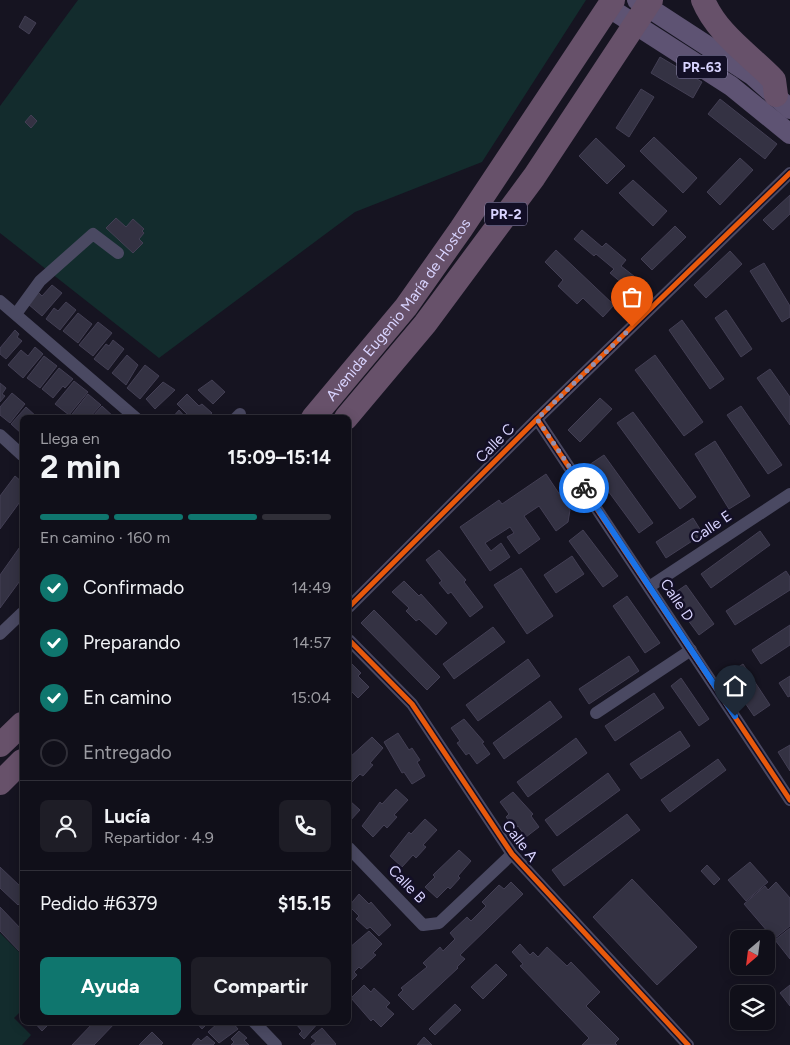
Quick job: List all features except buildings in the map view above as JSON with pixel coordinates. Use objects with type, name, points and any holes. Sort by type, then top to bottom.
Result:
[{"type":"highway","points":[[703,0],[708,12],[737,48],[774,80],[783,102]]},
{"type":"highway","name":"Avenida Eugenio María de Hostos","points":[[315,415],[411,299],[461,229],[611,3]]},
{"type":"highway","name":"Avenida Eugenio María de Hostos","points":[[349,415],[425,324],[534,177],[643,7]]},
{"type":"highway","points":[[0,745],[20,726]]},
{"type":"highway","points":[[0,783],[20,763]]},
{"type":"main road","name":"PR-63","points":[[611,3],[643,7],[752,75],[783,102]]},
{"type":"main road","name":"PR-63","points":[[643,7],[730,86],[790,134]]},
{"type":"street","name":"Calle C","points":[[351,605],[537,419],[790,173]]},
{"type":"street","points":[[16,314],[40,281],[93,234],[118,253]]},
{"type":"street","points":[[0,300],[133,415]]},
{"type":"street","name":"Calle D","points":[[537,419],[790,800]]},
{"type":"street","points":[[0,435],[20,453]]},
{"type":"street","name":"Calle E","points":[[649,587],[790,494]]},
{"type":"street","points":[[0,634],[20,615]]},
{"type":"street","name":"Calle A","points":[[351,642],[412,704],[512,854],[688,1045]]},
{"type":"street","points":[[596,713],[691,650]]},
{"type":"street","name":"Calle B","points":[[351,850],[423,924],[439,923],[512,854]]},
{"type":"street","points":[[257,1025],[276,1045]]},
{"type":"green space","points":[[78,0],[586,0],[482,162],[355,212],[159,358],[0,233],[0,106]]},
{"type":"green space","points":[[0,933],[20,953],[20,1012],[14,1018],[31,1035],[22,1045],[0,1045]]},
{"type":"cycle path","points":[[351,605],[537,419],[790,173]]},
{"type":"cycle path","points":[[537,419],[790,800]]},
{"type":"cycle path","points":[[351,642],[412,704],[512,854],[688,1045]]},
{"type":"way so far","points":[[584,488],[537,419],[632,327]]},
{"type":"route","points":[[584,488],[735,716]]}]
